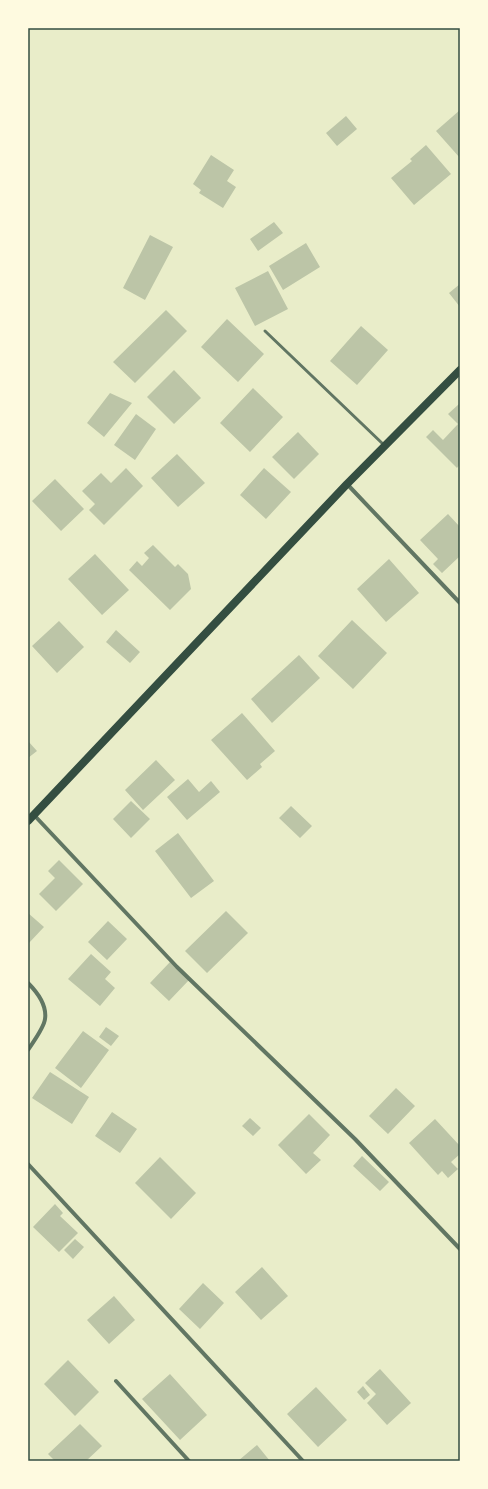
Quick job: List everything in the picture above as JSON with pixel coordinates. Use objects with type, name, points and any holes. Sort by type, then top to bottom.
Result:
[{"type":"main road","points":[[31,818],[347,484],[460,370]]},
{"type":"street","points":[[347,484],[460,603]]},
{"type":"street","points":[[31,818],[177,967],[355,1139],[460,1249]]},
{"type":"street","points":[[28,983],[42,1002],[45,1019],[28,1050]]},
{"type":"street","points":[[28,1164],[303,1461]]},
{"type":"street","points":[[116,1381],[189,1461]]},
{"type":"lane","points":[[265,331],[385,446]]},
{"type":"building","points":[[460,110],[460,158],[436,131]]},
{"type":"building","points":[[346,116],[357,129],[337,146],[326,133]]},
{"type":"building","points":[[426,145],[451,174],[414,205],[391,178],[412,161],[410,159]]},
{"type":"building","points":[[211,155],[234,170],[227,181],[236,187],[223,208],[199,193],[201,190],[193,184]]},
{"type":"building","points":[[274,222],[283,233],[258,251],[250,239]]},
{"type":"building","points":[[150,235],[173,247],[145,300],[123,288]]},
{"type":"building","points":[[306,243],[320,267],[283,290],[269,266]]},
{"type":"building","points":[[268,271],[288,309],[255,326],[235,288]]},
{"type":"building","points":[[460,284],[460,307],[449,293]]},
{"type":"building","points":[[166,310],[187,331],[135,383],[113,362]]},
{"type":"building","points":[[227,319],[264,354],[238,382],[201,347]]},
{"type":"building","points":[[361,326],[388,350],[357,385],[330,361]]},
{"type":"building","points":[[174,370],[201,398],[174,424],[147,397]]},
{"type":"building","points":[[253,388],[283,417],[250,452],[220,423]]},
{"type":"building","points":[[110,393],[132,403],[104,437],[87,423]]},
{"type":"building","points":[[459,404],[460,464],[457,468],[426,437],[433,430],[443,440],[458,424],[448,414]]},
{"type":"building","points":[[136,414],[156,429],[135,460],[114,445]]},
{"type":"building","points":[[298,432],[319,454],[294,479],[272,457]]},
{"type":"building","points":[[177,454],[205,483],[178,507],[151,478]]},
{"type":"building","points":[[126,468],[143,486],[104,525],[89,510],[95,504],[82,491],[101,473],[111,483]]},
{"type":"building","points":[[264,468],[291,492],[266,519],[240,495]]},
{"type":"building","points":[[55,479],[84,509],[61,531],[32,501]]},
{"type":"building","points":[[448,514],[460,527],[460,556],[442,573],[433,564],[438,559],[420,540]]},
{"type":"building","points":[[153,545],[175,567],[178,564],[188,574],[191,589],[170,610],[129,570],[137,561],[142,566],[149,558],[144,553]]},
{"type":"building","points":[[95,554],[129,590],[102,615],[68,579]]},
{"type":"building","points":[[389,559],[419,593],[386,622],[357,589]]},
{"type":"building","points":[[352,620],[387,653],[353,689],[318,656]]},
{"type":"building","points":[[59,621],[84,647],[57,673],[32,646]]},
{"type":"building","points":[[116,630],[140,652],[130,663],[106,642]]},
{"type":"building","points":[[299,655],[320,678],[272,723],[251,699]]},
{"type":"building","points":[[242,713],[275,751],[260,764],[262,767],[247,780],[211,740]]},
{"type":"building","points":[[28,741],[37,751],[28,758]]},
{"type":"building","points":[[156,760],[175,780],[143,810],[125,790]]},
{"type":"building","points":[[188,779],[199,792],[211,781],[220,792],[187,820],[167,797]]},
{"type":"building","points":[[131,801],[150,819],[131,838],[113,819]]},
{"type":"building","points":[[291,806],[312,826],[300,838],[279,818]]},
{"type":"building","points":[[178,833],[214,881],[191,898],[155,851]]},
{"type":"building","points":[[59,860],[83,884],[56,911],[39,894],[55,878],[48,871]]},
{"type":"building","points":[[226,911],[248,933],[207,973],[185,951]]},
{"type":"building","points":[[28,913],[44,927],[28,944]]},
{"type":"building","points":[[108,921],[127,939],[107,960],[88,942]]},
{"type":"building","points":[[91,954],[111,972],[105,979],[115,988],[100,1006],[68,979]]},
{"type":"building","points":[[170,962],[189,980],[169,1001],[150,983]]},
{"type":"building","points":[[106,1027],[119,1036],[111,1046],[99,1037]]},
{"type":"building","points":[[83,1031],[109,1050],[81,1088],[55,1068]]},
{"type":"building","points":[[50,1072],[89,1097],[72,1124],[32,1098]]},
{"type":"building","points":[[396,1088],[415,1106],[388,1134],[369,1116]]},
{"type":"building","points":[[112,1112],[137,1129],[120,1153],[95,1136]]},
{"type":"building","points":[[309,1114],[330,1135],[313,1153],[321,1160],[306,1174],[278,1145]]},
{"type":"building","points":[[250,1118],[261,1128],[253,1136],[242,1126]]},
{"type":"building","points":[[435,1119],[460,1146],[460,1154],[451,1162],[458,1169],[448,1178],[442,1171],[438,1175],[409,1143]]},
{"type":"building","points":[[362,1156],[389,1182],[380,1191],[353,1166]]},
{"type":"building","points":[[160,1157],[196,1193],[171,1219],[135,1183]]},
{"type":"building","points":[[55,1204],[63,1213],[60,1216],[78,1233],[59,1252],[33,1227]]},
{"type":"building","points":[[75,1239],[84,1247],[73,1259],[64,1250]]},
{"type":"building","points":[[262,1267],[288,1296],[261,1320],[235,1292]]},
{"type":"building","points":[[203,1283],[224,1303],[200,1329],[179,1309]]},
{"type":"building","points":[[114,1296],[135,1320],[109,1344],[87,1320]]},
{"type":"building","points":[[68,1360],[99,1392],[75,1416],[44,1384]]},
{"type":"building","points":[[380,1369],[411,1403],[387,1425],[367,1403],[376,1394],[365,1383]]},
{"type":"building","points":[[170,1374],[207,1415],[180,1440],[142,1399]]},
{"type":"building","points":[[363,1386],[370,1395],[364,1400],[357,1392]]},
{"type":"building","points":[[316,1387],[347,1420],[318,1447],[287,1414]]},
{"type":"building","points":[[80,1424],[102,1446],[86,1461],[55,1461],[48,1454]]},
{"type":"building","points":[[257,1445],[270,1461],[238,1461]]}]
